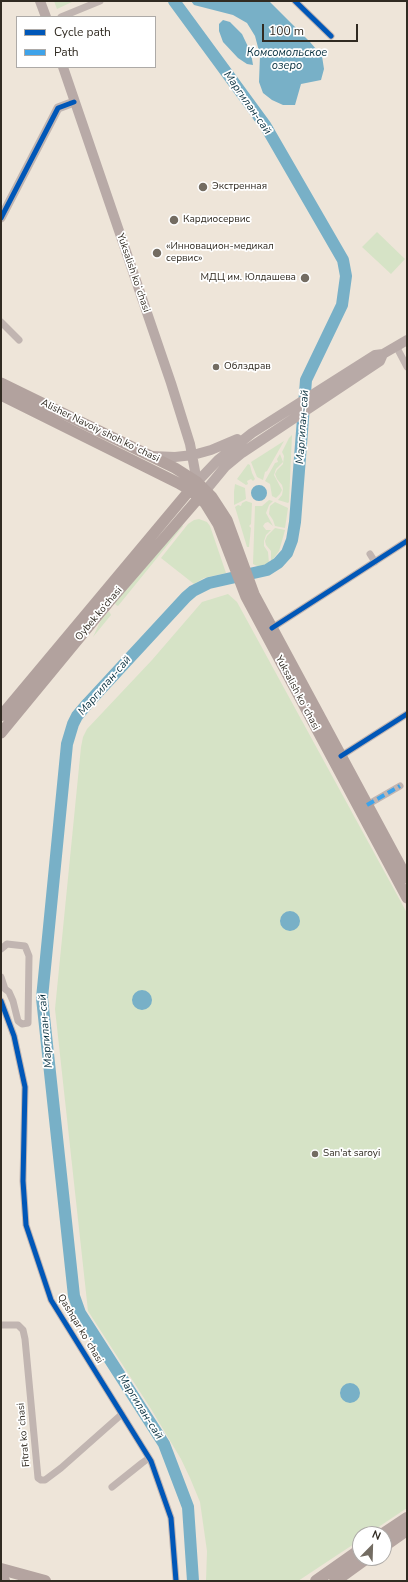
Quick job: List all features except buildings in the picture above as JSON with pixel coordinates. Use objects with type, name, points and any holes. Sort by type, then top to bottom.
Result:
[{"type":"highway","points":[[392,1528],[407,1518]]},
{"type":"highway","points":[[392,1540],[407,1530]]},
{"type":"highway","points":[[316,1581],[352,1556]]},
{"type":"highway","points":[[335,1581],[356,1566]]},
{"type":"highway","points":[[1,1569],[45,1581]]},
{"type":"main road","points":[[40,1],[46,16]]},
{"type":"main road","name":"Yuksalish koʻchasi","points":[[63,68],[171,383],[193,455],[193,486],[202,494],[212,512],[239,568],[250,596],[405,882]]},
{"type":"main road","points":[[193,486],[218,460],[252,433],[300,404],[316,398],[380,362],[383,354],[407,340]]},
{"type":"main road","name":"Alisher Navoiy shoh koʻchasi","points":[[1,383],[175,468],[193,486]]},
{"type":"main road","name":"Alisher Navoiy shoh koʻchasi","points":[[1,395],[178,482],[193,486]]},
{"type":"main road","points":[[202,494],[225,467],[242,453],[296,417],[316,398]]},
{"type":"main road","points":[[151,456],[175,457],[193,455],[211,450],[252,433]]},
{"type":"main road","name":"Oybek ko‘chasi","points":[[1,716],[193,486]]},
{"type":"main road","name":"Oybek ko‘chasi","points":[[1,733],[107,604],[202,494]]},
{"type":"main road","name":"Yuksalish koʻchasi","points":[[250,596],[272,628],[367,805],[405,882],[407,898]]},
{"type":"street","points":[[63,16],[100,1]]},
{"type":"street","points":[[295,1],[331,36]]},
{"type":"street","points":[[1,218],[58,108],[74,102]]},
{"type":"street","points":[[1,322],[19,340]]},
{"type":"street","points":[[396,346],[407,367]]},
{"type":"street","points":[[272,628],[407,541]]},
{"type":"street","points":[[370,554],[375,562]]},
{"type":"street","points":[[341,756],[407,714]]},
{"type":"street","points":[[367,805],[400,786]]},
{"type":"street","points":[[1,948],[7,944],[25,946],[30,956],[28,1023],[22,1024],[18,1021],[13,1000],[9,992],[3,990],[1,978]]},
{"type":"street","name":"Qashqar koʻchasi","points":[[1,1001],[14,1036],[25,1087],[23,1182],[26,1225],[51,1300],[149,1458],[171,1518],[176,1581]]},
{"type":"street","name":"Fitrat koʻchasi","points":[[1,1325],[18,1325],[23,1330],[26,1347],[38,1478],[45,1480],[61,1468],[122,1414]]},
{"type":"street","points":[[112,1486],[149,1458]]},
{"type":"green space","points":[[54,1],[74,1],[57,9]]},
{"type":"green space","points":[[377,232],[405,259],[391,274],[362,247]]},
{"type":"green space","points":[[292,435],[288,503],[278,500],[282,495],[283,489],[275,474],[283,464],[284,456],[282,452]]},
{"type":"green space","points":[[284,441],[265,472],[263,480],[257,477],[251,462]]},
{"type":"green space","points":[[280,454],[283,462],[276,469],[274,475],[282,490],[276,498],[272,496],[270,484],[265,481],[275,463],[278,462],[277,459]]},
{"type":"green space","points":[[248,464],[250,465],[255,479],[253,481],[251,479],[247,481],[248,484],[246,485],[237,479]]},
{"type":"green space","points":[[235,484],[245,488],[246,499],[234,505],[234,492]]},
{"type":"green space","points":[[269,500],[273,501],[269,505],[266,513],[273,526],[268,522],[263,526],[266,530],[271,530],[266,535],[264,541],[264,546],[268,552],[269,563],[259,567],[253,564],[255,506],[262,506]]},
{"type":"green space","points":[[246,501],[252,503],[251,524],[249,526],[251,528],[249,547],[247,547],[235,507],[238,505],[241,506],[242,503]]},
{"type":"green space","points":[[275,502],[288,508],[285,528],[275,526],[269,514],[270,506]]},
{"type":"green space","points":[[199,519],[207,522],[210,526],[226,573],[204,578],[194,584],[161,558],[188,524]]},
{"type":"green space","points":[[182,525],[183,526],[118,606],[116,605],[115,603]]},
{"type":"green space","points":[[275,528],[285,530],[279,551],[271,562],[271,551],[266,545],[265,541],[267,536]]},
{"type":"green space","points":[[228,594],[237,602],[407,913],[407,1508],[380,1526],[352,1526],[352,1545],[298,1581],[206,1581],[207,1551],[200,1502],[190,1478],[181,1459],[151,1409],[88,1311],[55,1009],[83,737],[87,729],[152,660],[202,602]]},
{"type":"green space","points":[[109,611],[111,615],[93,637],[101,620]]},
{"type":"water","name":"Комсомольское озеро","points":[[191,1],[269,1],[322,56],[324,69],[321,80],[301,84],[295,105],[283,105],[272,100],[263,93],[259,82],[260,55],[255,36],[247,23],[233,15],[194,5]]},
{"type":"water","points":[[223,20],[230,22],[242,34],[251,53],[253,65],[247,64],[238,58],[223,42],[219,31],[219,24]]},
{"type":"water","points":[[259,485],[265,487],[267,493],[265,499],[259,501],[253,499],[251,493],[253,487]]},
{"type":"water","points":[[290,911],[297,914],[300,921],[297,928],[290,931],[283,928],[280,921],[283,914]]},
{"type":"water","points":[[142,990],[149,993],[152,1000],[149,1007],[142,1010],[135,1007],[132,1000],[135,993]]},
{"type":"water","points":[[350,1383],[357,1386],[360,1393],[357,1400],[350,1403],[343,1400],[340,1393],[343,1386]]},
{"type":"waterway","name":"Маргилан-сай","points":[[174,1],[265,125],[343,260],[346,276],[342,305],[306,380],[295,522],[292,540],[287,553],[278,563],[267,570],[209,583],[193,591],[186,597],[77,716],[67,744],[42,998],[74,1296],[80,1313],[164,1444],[188,1507],[193,1581]]},
{"type":"marked path","points":[[367,805],[400,786]]},
{"type":"cycle path","points":[[295,1],[331,36]]},
{"type":"cycle path","points":[[1,218],[58,108],[74,102]]},
{"type":"cycle path","points":[[272,628],[407,541]]},
{"type":"cycle path","points":[[341,756],[407,714]]},
{"type":"cycle path","points":[[1,1001],[14,1036],[25,1087],[23,1181],[26,1225],[51,1300],[151,1461],[171,1518],[176,1581]]},
{"type":"place","name":"Экстренная","points":[[203,187]]},
{"type":"place","name":"Кардиосервис","points":[[174,220]]},
{"type":"place","name":"«Инновацион-медикал сервис»","points":[[157,253]]},
{"type":"place","name":"МДЦ им. Юлдашева","points":[[305,278]]},
{"type":"place","name":"Облздрав","points":[[216,367]]},
{"type":"place","name":"San'at saroyi","points":[[315,1154]]}]
